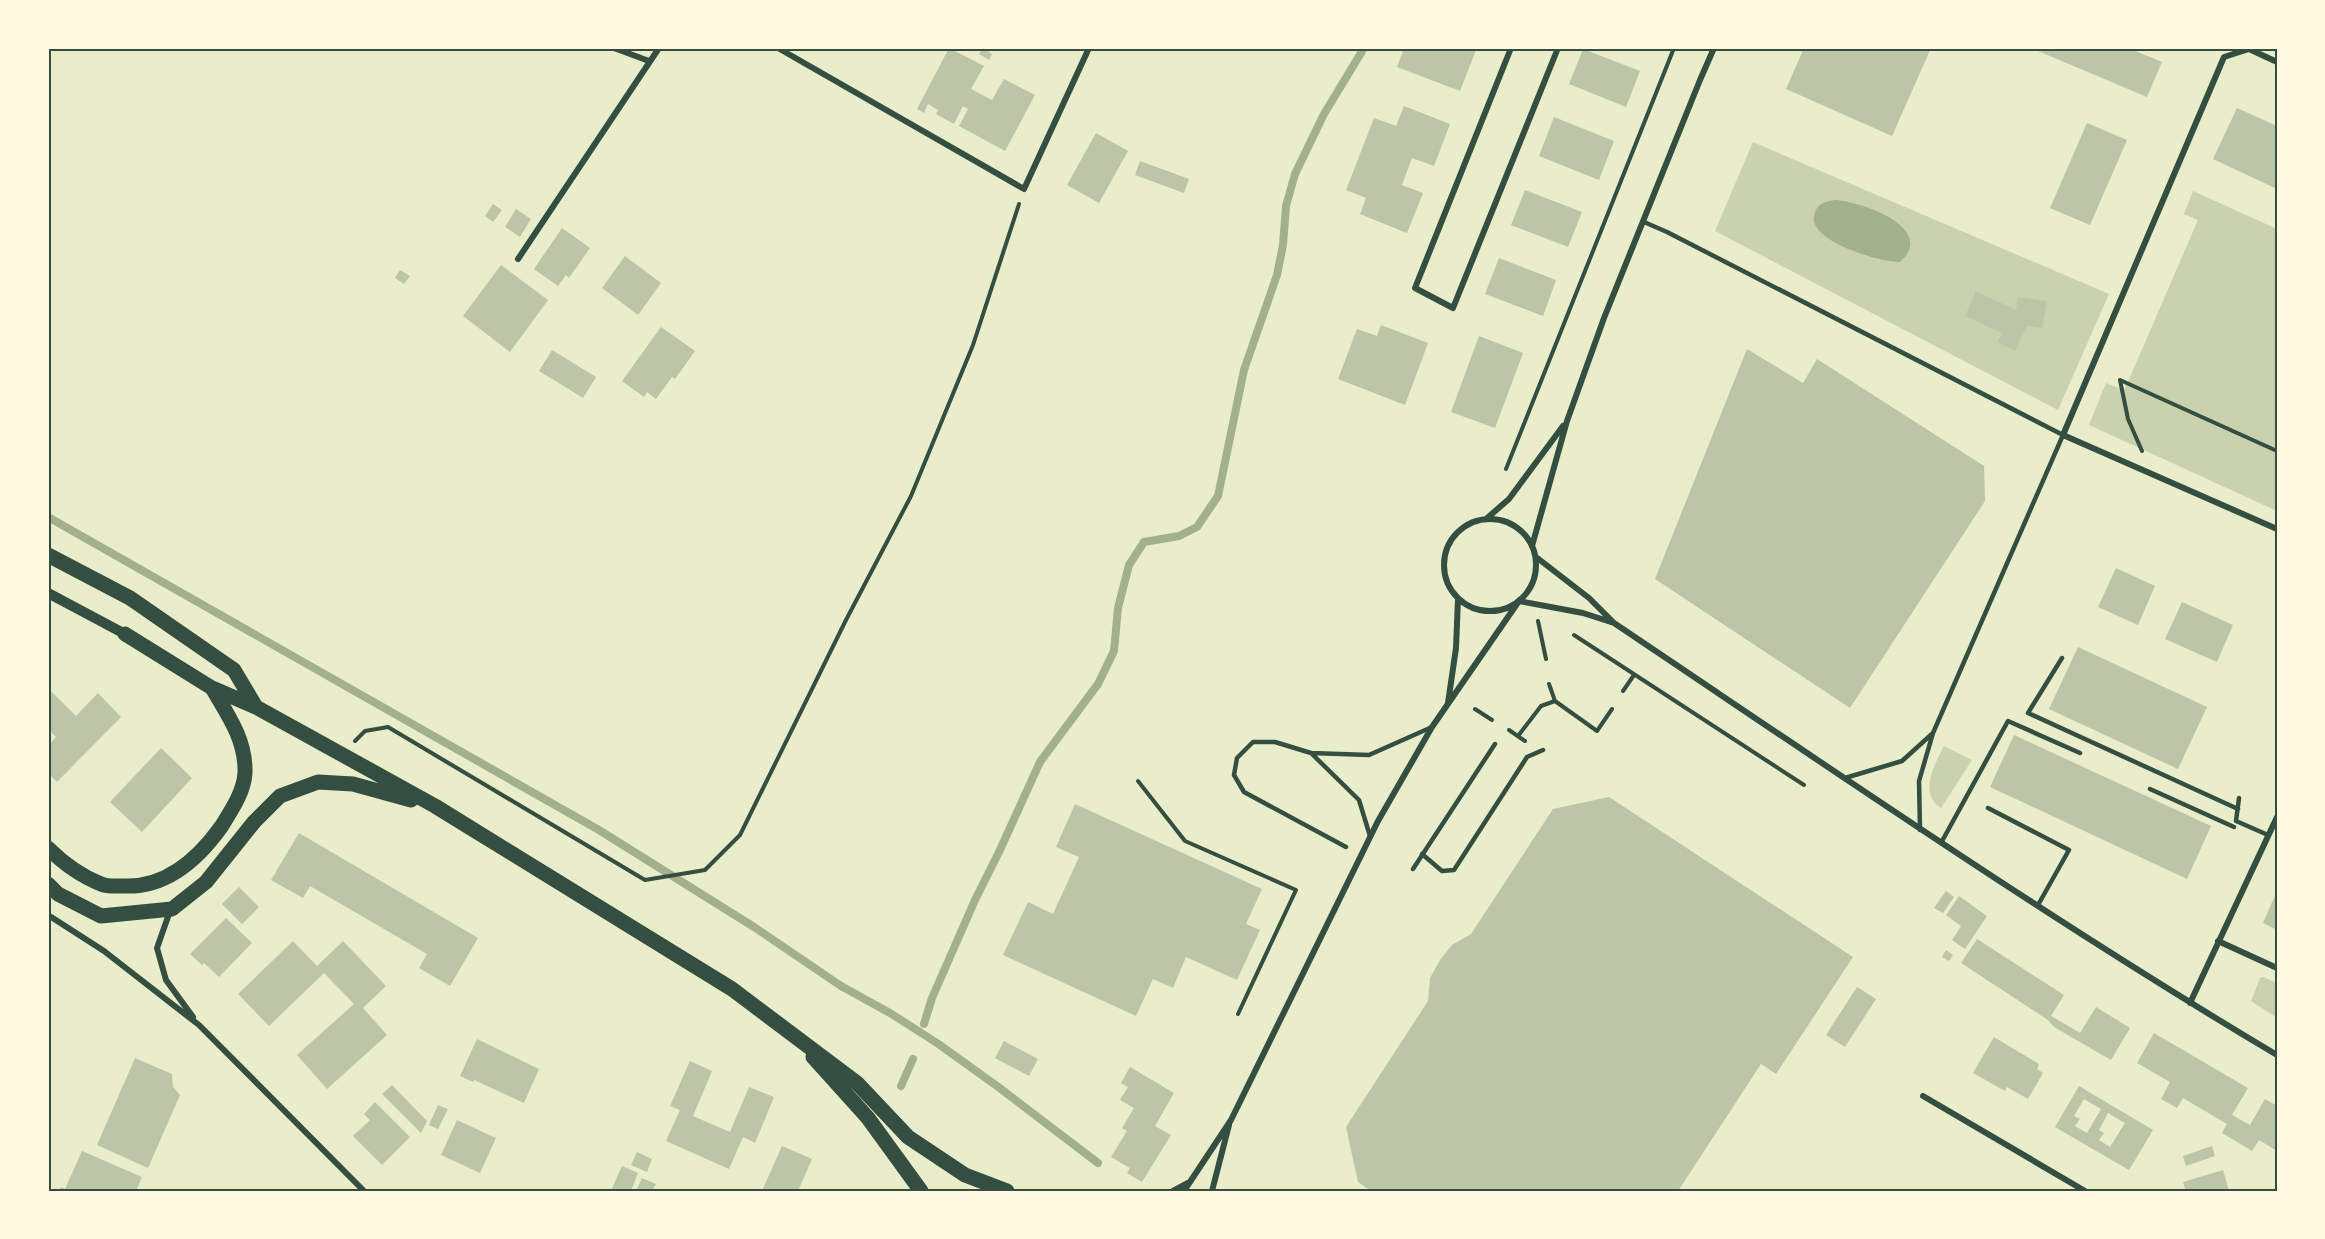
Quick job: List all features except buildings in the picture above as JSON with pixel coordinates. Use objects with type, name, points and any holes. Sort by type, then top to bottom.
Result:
[{"type":"main road","points":[[48,555],[130,598],[234,670],[256,707]]},
{"type":"main road","points":[[125,634],[213,688],[256,707],[435,806],[732,989],[787,1028],[857,1083],[908,1137],[965,1175],[1007,1191]]},
{"type":"main road","points":[[48,848],[63,862],[103,885],[135,886],[160,881],[190,863],[213,838],[235,806],[245,774],[239,734],[213,688]]},
{"type":"main road","points":[[48,884],[58,894],[101,916],[172,909],[206,882],[254,822],[280,796],[318,782],[353,784],[435,806]]},
{"type":"main road","points":[[787,1028],[868,1119],[921,1191]]},
{"type":"street","points":[[614,48],[649,61]]},
{"type":"street","points":[[518,259],[659,48]]},
{"type":"street","points":[[778,48],[1024,189],[1089,48]]},
{"type":"street","points":[[1511,48],[1415,288],[1453,308],[1558,48]]},
{"type":"street","points":[[1532,546],[1567,421],[1604,318],[1714,48]]},
{"type":"street","points":[[2277,62],[2249,49],[2223,57],[2063,435],[2277,529]]},
{"type":"street","points":[[1485,519],[1509,499],[1567,421]]},
{"type":"street","points":[[1184,1191],[1231,1120],[1370,836],[1432,728],[1448,707],[1519,601],[1533,581],[1536,557],[1525,534],[1513,525],[1500,520],[1485,519],[1473,522],[1453,538],[1444,562],[1445,576],[1458,599],[1469,607],[1482,611],[1502,610],[1519,601],[1614,623]]},
{"type":"street","points":[[1536,557],[1589,598],[1614,623],[1920,830],[2190,1003],[2277,1055]]},
{"type":"street","points":[[48,593],[125,634]]},
{"type":"street","points":[[1448,707],[1456,648],[1458,599]]},
{"type":"street","points":[[2190,1003],[2277,817]]},
{"type":"street","points":[[172,909],[157,948],[166,980],[199,1025]]},
{"type":"street","points":[[48,915],[104,951],[199,1025],[364,1191]]},
{"type":"street","points":[[2218,941],[2277,968]]},
{"type":"street","points":[[1923,1096],[2085,1191]]},
{"type":"street","points":[[1212,1191],[1231,1120]]},
{"type":"street","points":[[1173,1191],[1189,1182]]},
{"type":"lane","points":[[1644,222],[2063,435],[1933,733],[1919,781],[1920,830]]},
{"type":"lane","points":[[2062,658],[2028,713],[2238,809]]},
{"type":"lane","points":[[1941,843],[2008,721],[2080,753]]},
{"type":"lane","points":[[1346,847],[1244,792],[1234,775],[1237,758],[1253,742],[1275,742],[1311,753],[1369,755],[1432,728]]},
{"type":"lane","points":[[1845,778],[1902,761],[1933,733]]},
{"type":"lane","points":[[1413,869],[1495,744]]},
{"type":"lane","points":[[1422,854],[1442,871],[1454,870],[1527,757],[1543,750]]},
{"type":"lane","points":[[1311,753],[1359,800],[1370,836]]},
{"type":"lane","points":[[2150,789],[2234,827]]},
{"type":"lane","points":[[2230,834],[2236,821],[2240,798]]},
{"type":"lane","points":[[1988,808],[2069,850],[2038,905]]},
{"type":"lane","points":[[2236,821],[2268,835]]},
{"type":"path","points":[[1506,469],[1674,48]]},
{"type":"path","points":[[342,754],[365,730],[387,727],[645,880],[705,870],[740,835],[846,620],[911,496],[974,345],[1024,189]]},
{"type":"path","points":[[2157,475],[2140,449],[2128,419],[2120,380],[2277,451]]},
{"type":"path","points":[[1538,621],[1545,659]]},
{"type":"path","points":[[1574,635],[1804,785]]},
{"type":"path","points":[[1623,691],[1634,675]]},
{"type":"path","points":[[1549,684],[1555,701],[1597,731],[1612,709]]},
{"type":"path","points":[[1518,736],[1541,706],[1555,701]]},
{"type":"path","points":[[1475,709],[1492,720]]},
{"type":"path","points":[[1509,730],[1526,741]]},
{"type":"path","points":[[1138,781],[1185,841],[1296,890],[1238,1014]]},
{"type":"shaded area","points":[[1753,142],[2109,294],[2058,410],[1715,231]]},
{"type":"shaded area","points":[[2193,191],[2277,229],[2277,511],[2089,425],[2106,383],[2124,390],[2127,384],[2198,220],[2184,214]]},
{"type":"shaded area","points":[[1834,200],[1861,205],[1877,211],[1903,228],[1910,238],[1909,250],[1900,262],[1848,249],[1823,234],[1815,225],[1815,212],[1821,204]]},
{"type":"shaded area","points":[[1944,746],[1972,760],[1941,808],[1930,795],[1929,787],[1930,778]]},
{"type":"shaded area","points":[[2263,977],[2277,983],[2277,1018],[2251,1001],[2260,978]]},
{"type":"waterway","points":[[924,1024],[932,998],[975,900],[1040,762],[1098,684],[1114,651],[1118,608],[1129,565],[1144,542],[1179,536],[1197,527],[1218,496],[1244,370],[1277,275],[1283,245],[1286,206],[1295,174],[1324,114],[1364,48]]},
{"type":"waterway","points":[[48,517],[599,830],[754,927],[841,986],[890,1013],[937,1043],[1098,1163]]},
{"type":"waterway","points":[[901,1086],[913,1059]]}]
